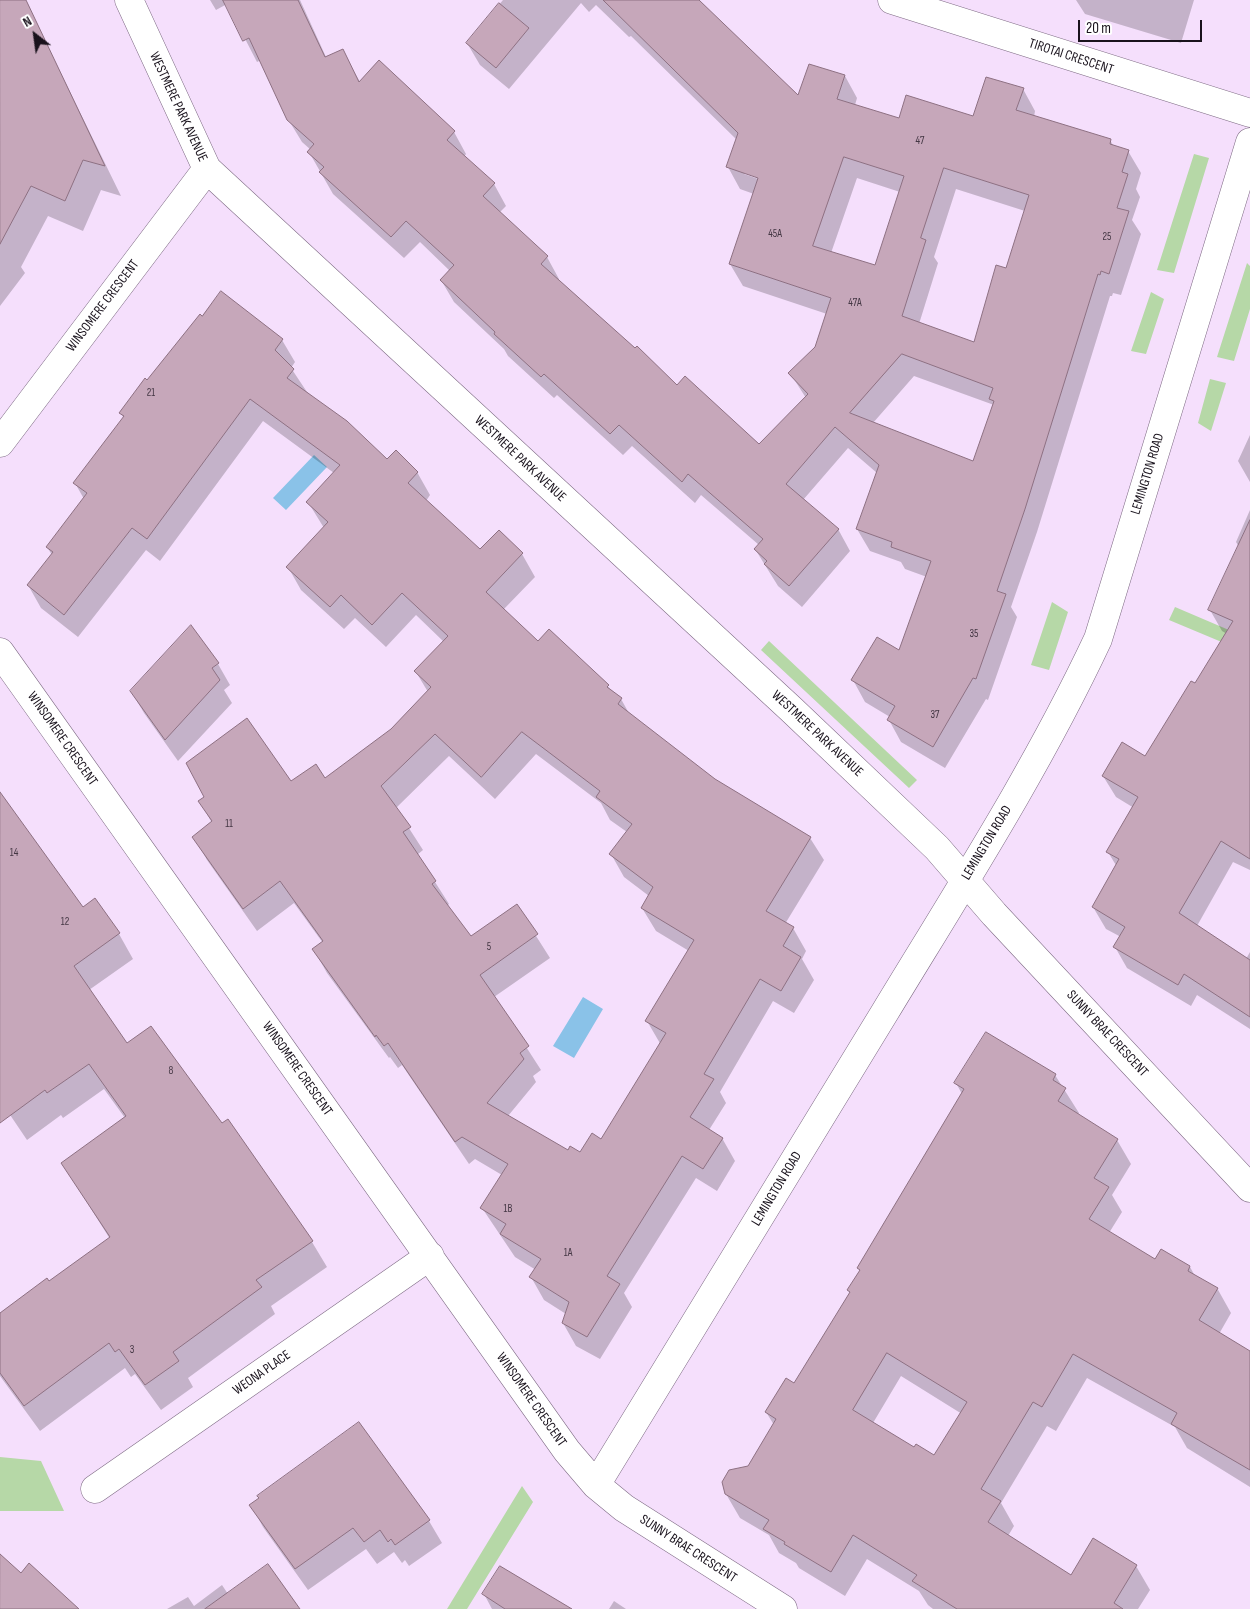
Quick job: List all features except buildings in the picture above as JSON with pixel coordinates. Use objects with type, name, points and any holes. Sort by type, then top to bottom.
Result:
[{"type":"street","name":"WESTMERE PARK AVENUE","points":[[129,0],[207,169],[800,717],[937,848],[966,879]]},
{"type":"street","name":"TIROTAI CRESCENT","points":[[892,0],[1250,113]]},
{"type":"street","name":"LEMINGTON ROAD","points":[[596,1485],[966,879],[1048,740],[1098,638],[1242,198],[1250,142]]},
{"type":"street","name":"WINSOMERE CRESCENT","points":[[0,443],[207,169]]},
{"type":"street","name":"WINSOMERE CRESCENT","points":[[0,652],[567,1451],[596,1485]]},
{"type":"street","name":"SUNNY BRAE CRESCENT","points":[[966,879],[994,914],[1250,1188]]},
{"type":"street","name":"WEONA PLACE","points":[[95,1489],[430,1256]]},
{"type":"street","name":"SUNNY BRAE CRESCENT","points":[[596,1485],[624,1508],[783,1609]]},
{"type":"green space","points":[[1194,154],[1209,158],[1174,273],[1157,270]]},
{"type":"green space","points":[[1247,263],[1250,266],[1250,309],[1234,361],[1217,357]]},
{"type":"green space","points":[[1151,292],[1164,299],[1146,354],[1131,351]]},
{"type":"green space","points":[[1210,379],[1226,383],[1211,431],[1198,423]]},
{"type":"green space","points":[[1052,602],[1068,612],[1049,670],[1031,665]]},
{"type":"green space","points":[[1175,607],[1250,639],[1224,643],[1169,620]]},
{"type":"green space","points":[[769,641],[917,780],[909,788],[761,650]]},
{"type":"green space","points":[[0,1457],[41,1461],[64,1511],[0,1511]]},
{"type":"green space","points":[[522,1486],[533,1502],[467,1609],[447,1609]]},
{"type":"water","points":[[314,455],[327,467],[286,510],[273,498]]},
{"type":"water","points":[[583,997],[603,1009],[574,1058],[553,1046]]}]
